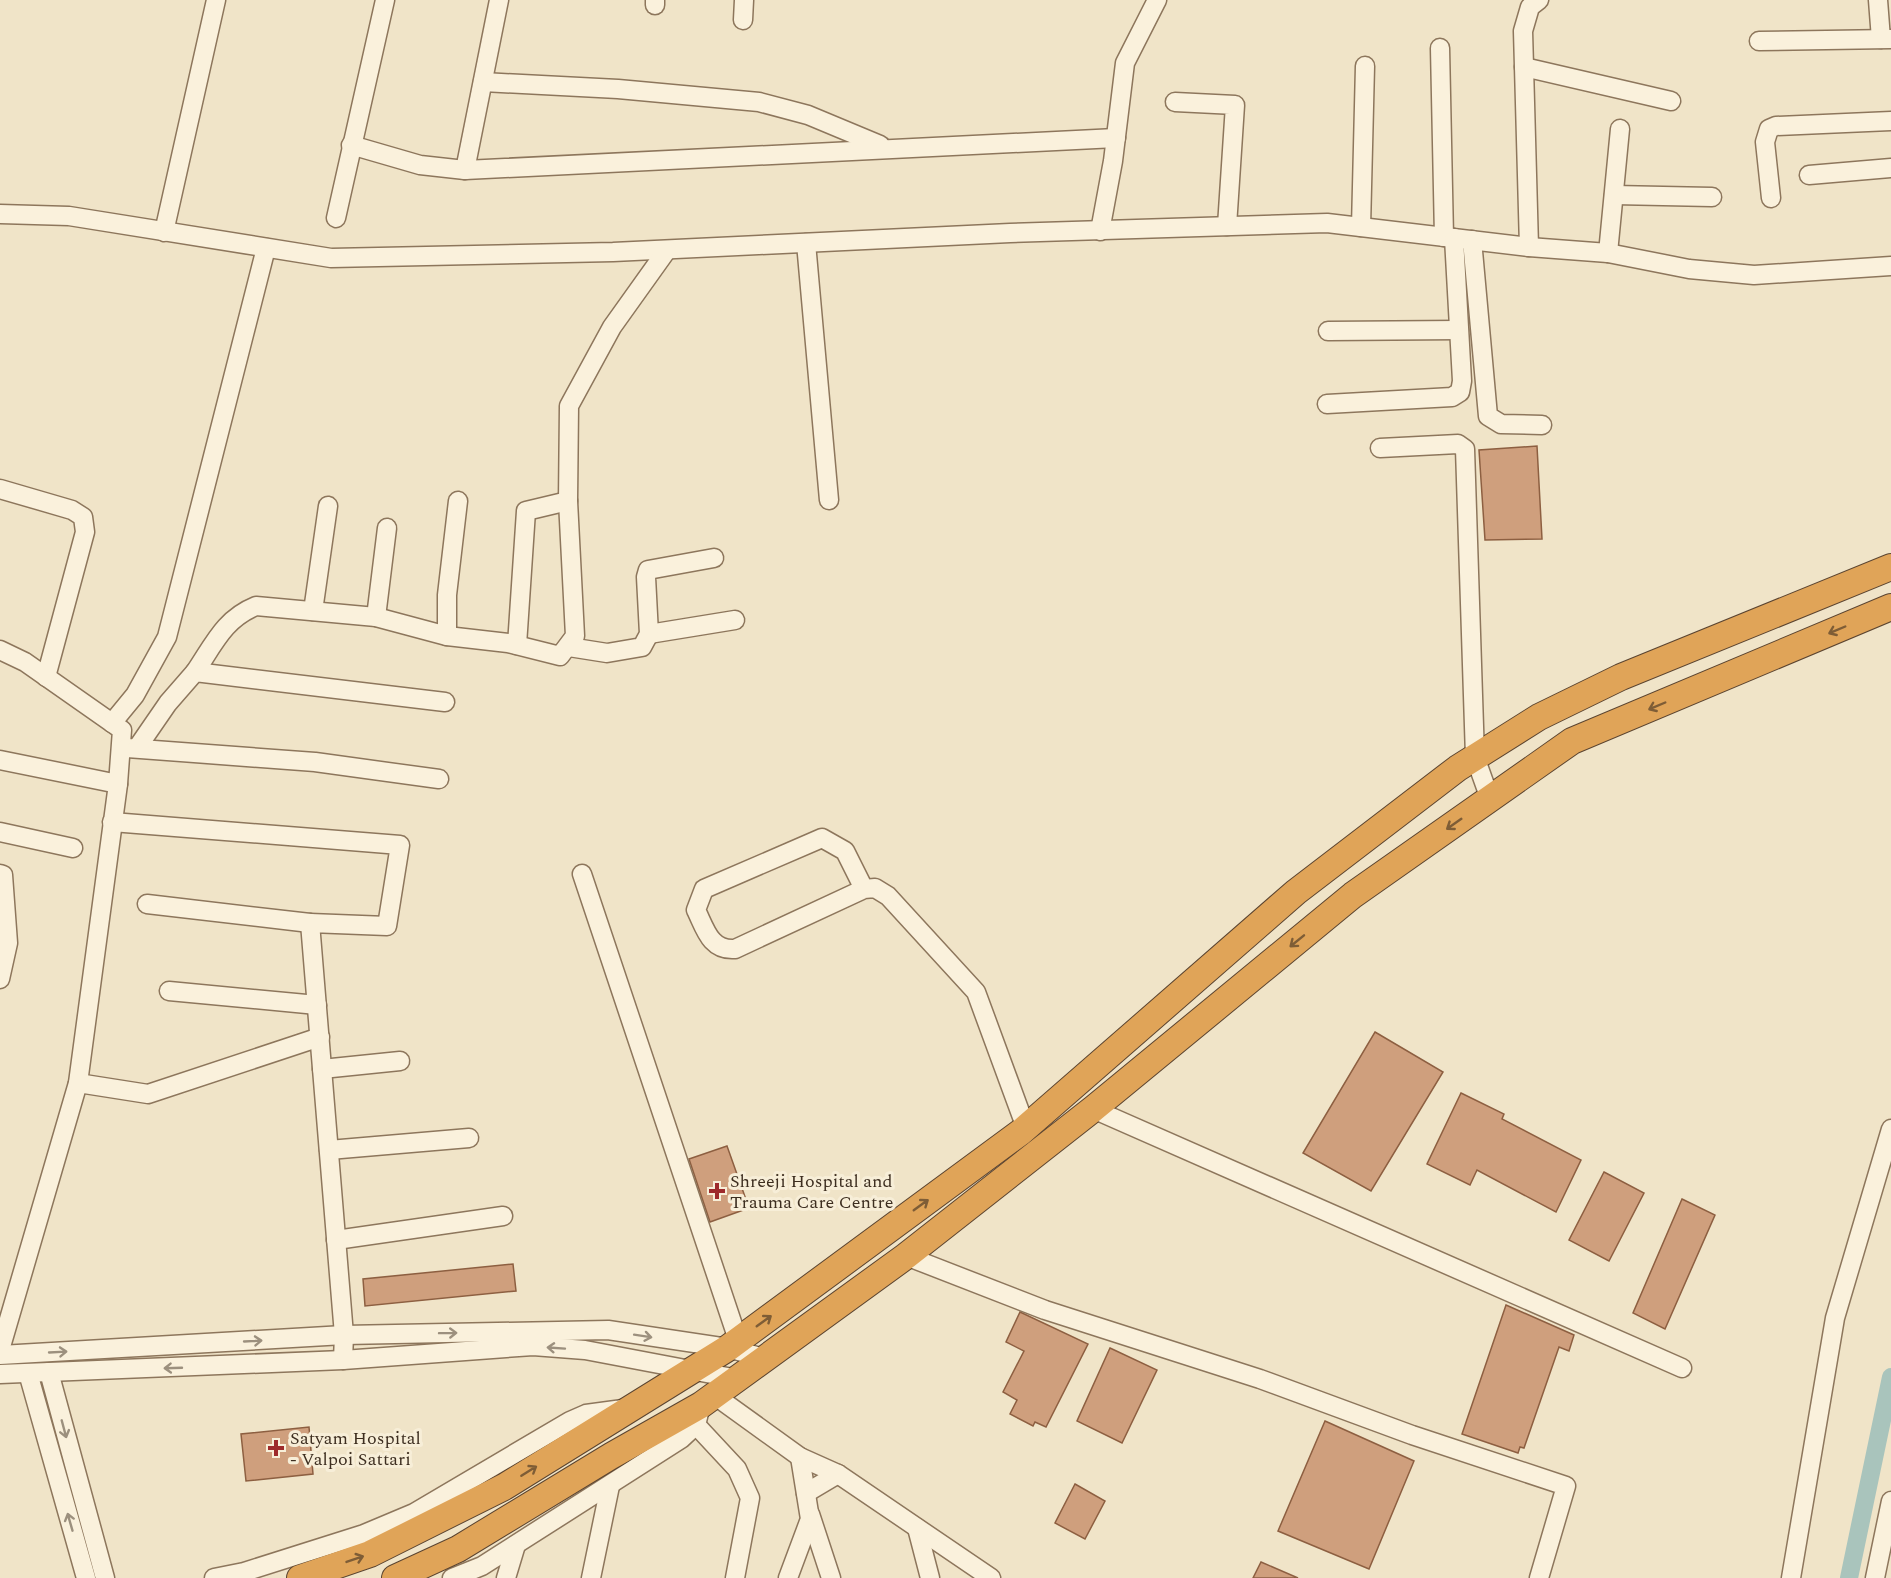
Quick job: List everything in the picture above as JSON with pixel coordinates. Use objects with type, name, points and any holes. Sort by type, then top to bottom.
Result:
[{"type":"highway","points":[[300,1578],[370,1554],[504,1487],[733,1344],[1026,1128],[1296,892],[1475,757],[1539,717],[1622,677],[1891,567]]},
{"type":"highway","points":[[395,1578],[458,1549],[611,1456],[704,1408],[738,1379],[906,1256],[1093,1109],[1353,896],[1572,741],[1891,608]]},
{"type":"street","points":[[164,231],[216,0]]},
{"type":"street","points":[[336,218],[385,0]]},
{"type":"street","points":[[465,170],[499,0]]},
{"type":"street","points":[[743,20],[744,0]]},
{"type":"street","points":[[1100,231],[1116,138],[1125,63],[1157,0]]},
{"type":"street","points":[[1529,247],[1523,31],[1530,7],[1539,0]]},
{"type":"street","points":[[1759,40],[1886,39],[1878,0]]},
{"type":"street","points":[[1327,404],[1452,397],[1460,392],[1462,381],[1449,237],[1440,48]]},
{"type":"street","points":[[1361,227],[1365,66]]},
{"type":"street","points":[[1524,67],[1671,101]]},
{"type":"street","points":[[483,82],[618,89],[759,102],[808,115],[886,148]]},
{"type":"street","points":[[1174,102],[1235,105],[1227,226]]},
{"type":"street","points":[[1771,198],[1764,142],[1769,129],[1776,126],[1891,121]]},
{"type":"street","points":[[1608,253],[1620,129]]},
{"type":"street","points":[[351,146],[420,165],[465,170],[1116,138]]},
{"type":"street","points":[[1809,175],[1891,168]]},
{"type":"street","points":[[1614,195],[1712,197]]},
{"type":"street","points":[[0,214],[69,216],[331,258],[667,250],[1327,223],[1529,247],[1608,253],[1689,269],[1754,275],[1891,266]]},
{"type":"street","points":[[1472,240],[1488,416],[1501,424],[1542,425]]},
{"type":"street","points":[[806,243],[829,500]]},
{"type":"street","points":[[112,723],[135,695],[166,637],[266,248]]},
{"type":"street","points":[[0,1350],[78,1083],[112,822],[118,784],[128,748],[195,672],[225,626],[239,613],[256,606],[376,617],[447,636],[518,645],[560,656],[575,636],[568,501],[569,406],[612,327],[667,250]]},
{"type":"street","points":[[1328,331],[1459,330]]},
{"type":"street","points":[[1380,448],[1458,444],[1465,449],[1475,757],[1490,799]]},
{"type":"street","points":[[0,489],[72,510],[83,517],[85,532],[46,677]]},
{"type":"street","points":[[447,636],[447,595],[458,501]]},
{"type":"street","points":[[518,645],[526,511],[568,501]]},
{"type":"street","points":[[313,611],[328,506]]},
{"type":"street","points":[[376,617],[387,528]]},
{"type":"street","points":[[569,647],[599,653],[642,647],[649,634],[646,577],[648,570],[714,558]]},
{"type":"street","points":[[649,634],[735,620]]},
{"type":"street","points":[[0,650],[25,662],[122,730],[128,748]]},
{"type":"street","points":[[195,672],[445,702]]},
{"type":"street","points":[[128,748],[315,762],[439,779]]},
{"type":"street","points":[[0,760],[118,784]]},
{"type":"street","points":[[112,822],[400,845],[387,926],[310,923],[147,904]]},
{"type":"street","points":[[0,832],[73,848]]},
{"type":"street","points":[[864,889],[845,851],[822,838],[704,889],[696,909],[714,945],[723,950],[735,949],[864,889],[875,888],[888,896],[976,992],[1026,1128]]},
{"type":"street","points":[[0,874],[3,875],[8,943],[0,976]]},
{"type":"street","points":[[582,874],[733,1344]]},
{"type":"street","points":[[310,923],[344,1335],[343,1360]]},
{"type":"street","points":[[169,991],[317,1005]]},
{"type":"street","points":[[78,1083],[148,1094],[320,1037]]},
{"type":"street","points":[[322,1069],[400,1061]]},
{"type":"street","points":[[1093,1109],[1682,1368]]},
{"type":"street","points":[[1791,1578],[1835,1318],[1891,1129]]},
{"type":"street","points":[[329,1150],[469,1138]]},
{"type":"street","points":[[336,1240],[503,1216]]},
{"type":"street","points":[[906,1256],[1045,1310],[1260,1378],[1412,1435],[1566,1486],[1539,1578]]},
{"type":"street","points":[[0,1355],[344,1335],[608,1330],[733,1344],[766,1359]]},
{"type":"street","points":[[0,1374],[343,1360],[533,1346],[585,1350],[738,1379]]},
{"type":"street","points":[[49,1372],[105,1578]]},
{"type":"street","points":[[28,1373],[86,1578]]},
{"type":"street","points":[[214,1578],[244,1572],[364,1534],[414,1513],[570,1420],[586,1414],[631,1408]]},
{"type":"street","points":[[704,1408],[838,1474],[991,1578]]},
{"type":"street","points":[[452,1578],[482,1566],[681,1439],[704,1408]]},
{"type":"street","points":[[704,1408],[750,1498],[735,1578]]},
{"type":"street","points":[[788,1578],[810,1519],[800,1457]]},
{"type":"street","points":[[806,1493],[838,1474]]},
{"type":"street","points":[[591,1578],[610,1486]]},
{"type":"street","points":[[1875,1578],[1891,1501]]},
{"type":"street","points":[[809,1512],[831,1578]]},
{"type":"street","points":[[917,1528],[930,1578]]},
{"type":"street","points":[[506,1578],[516,1545]]},
{"type":"building","points":[[1537,446],[1542,539],[1485,540],[1479,450]]},
{"type":"building","points":[[1375,1032],[1443,1072],[1371,1191],[1303,1153]]},
{"type":"building","points":[[1461,1093],[1504,1114],[1502,1119],[1581,1160],[1556,1212],[1477,1170],[1470,1185],[1427,1164]]},
{"type":"building","points":[[727,1146],[749,1208],[710,1222],[689,1159]]},
{"type":"building","points":[[1604,1172],[1644,1193],[1609,1261],[1569,1240]]},
{"type":"building","points":[[1682,1199],[1715,1215],[1665,1329],[1633,1313]]},
{"type":"building","points":[[513,1264],[516,1291],[365,1306],[363,1279]]},
{"type":"building","points":[[1506,1305],[1574,1335],[1569,1351],[1559,1347],[1524,1448],[1520,1447],[1518,1453],[1462,1434]]},
{"type":"building","points":[[1020,1312],[1088,1344],[1046,1427],[1035,1422],[1033,1426],[1010,1414],[1017,1400],[1003,1392],[1024,1351],[1006,1342]]},
{"type":"building","points":[[1110,1348],[1157,1370],[1122,1443],[1077,1421]]},
{"type":"building","points":[[1325,1421],[1414,1461],[1369,1569],[1278,1531]]},
{"type":"building","points":[[309,1427],[313,1474],[246,1481],[241,1434]]},
{"type":"building","points":[[1075,1484],[1105,1501],[1085,1539],[1055,1523]]},
{"type":"building","points":[[1261,1562],[1298,1578],[1253,1578]]},
{"type":"waterway","points":[[1849,1578],[1891,1377]]},
{"type":"place","name":"Shreeji Hospital and Trauma Care Centre","points":[[717,1191]]},
{"type":"place","name":"Satyam Hospital - Valpoi Sattari","points":[[276,1448]]}]
